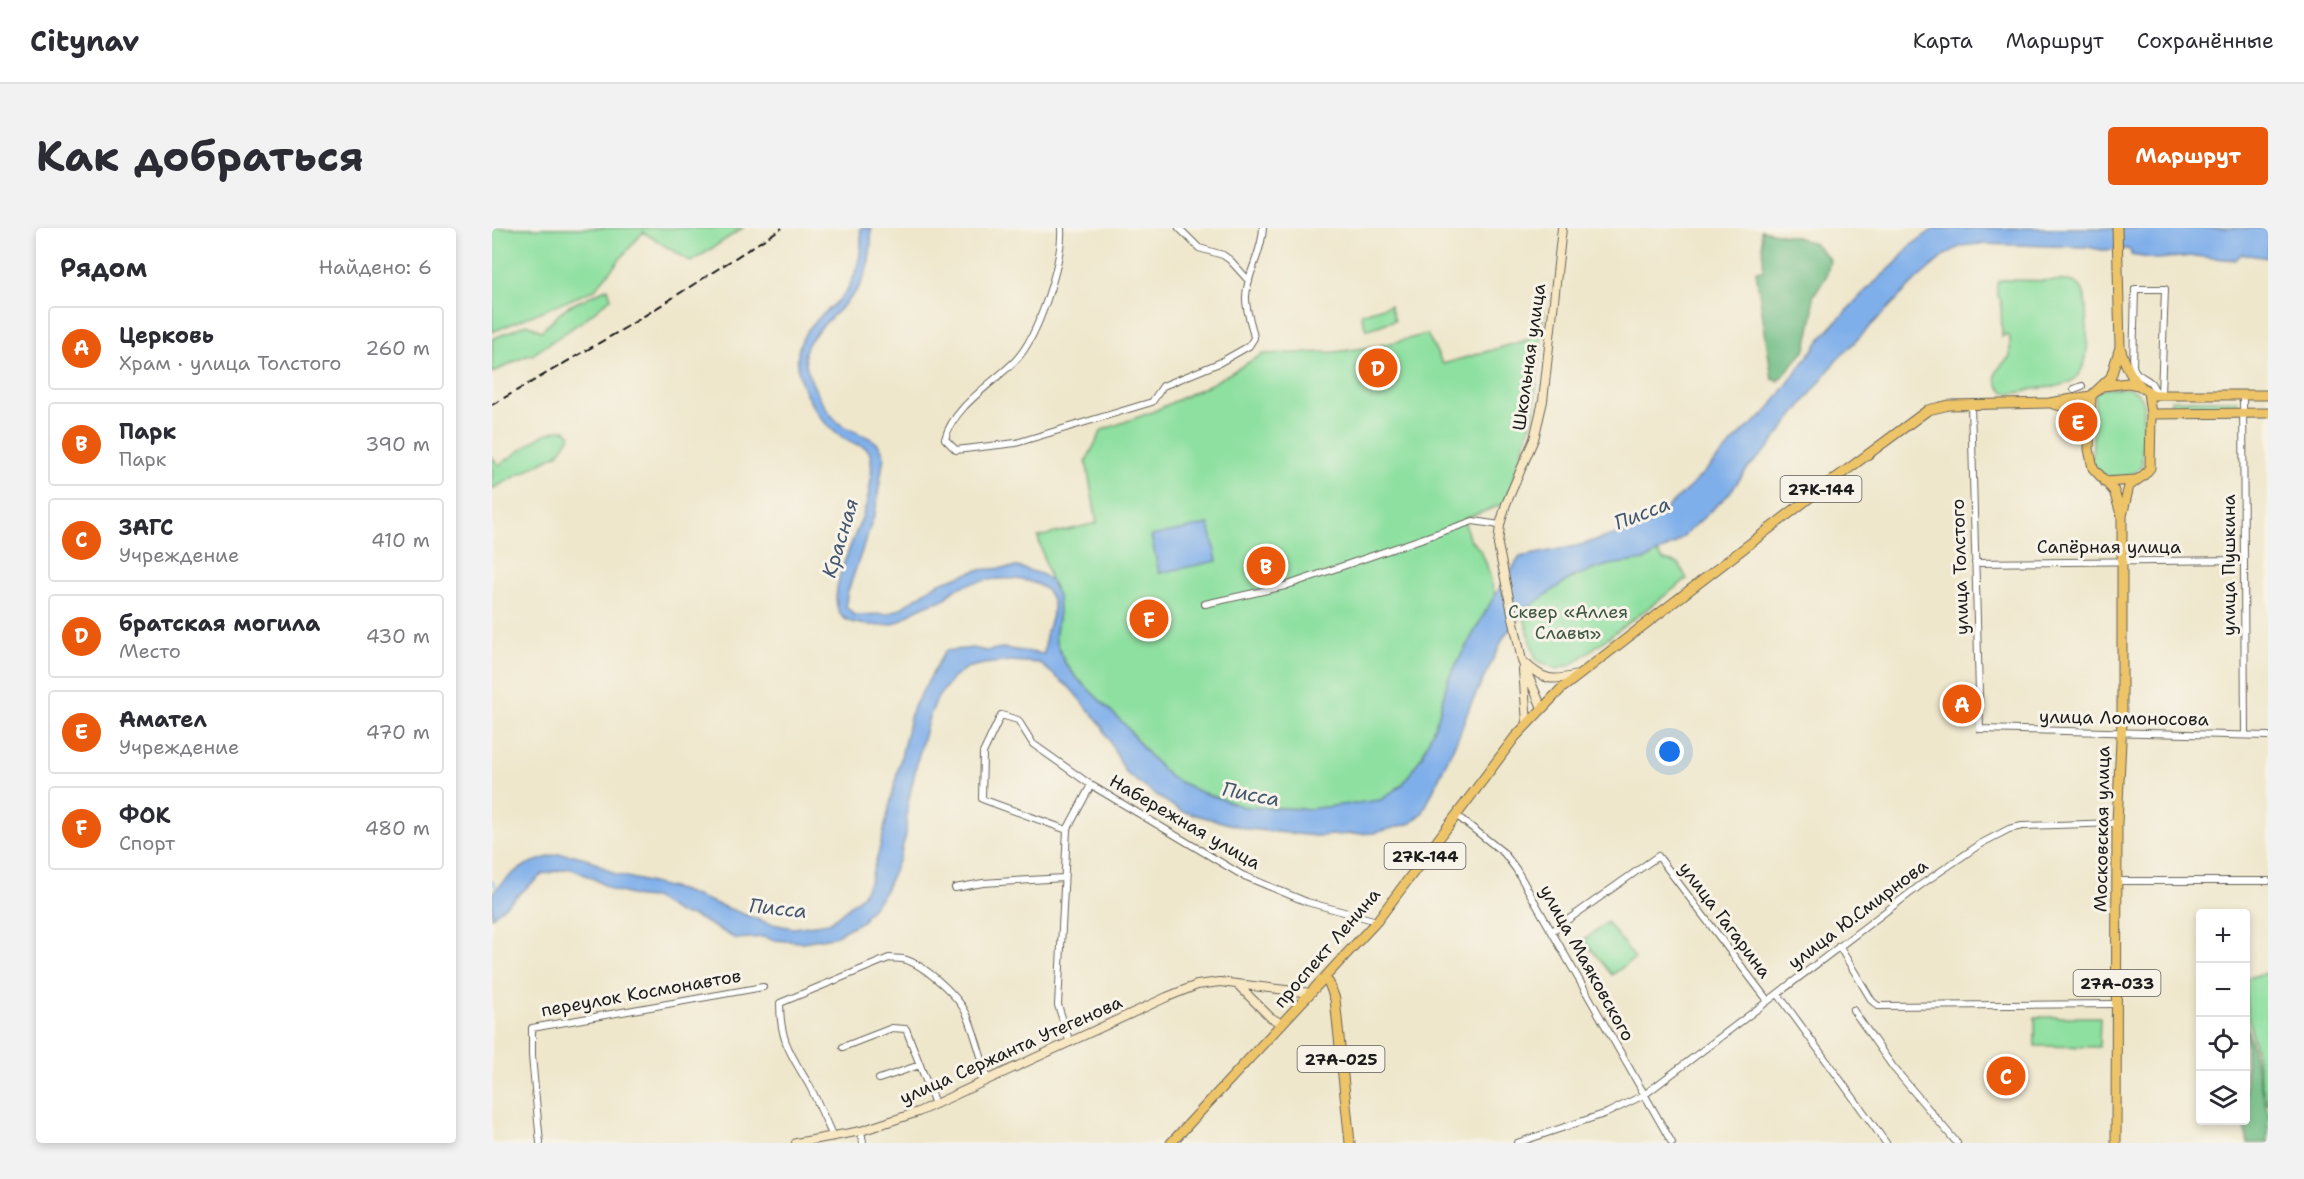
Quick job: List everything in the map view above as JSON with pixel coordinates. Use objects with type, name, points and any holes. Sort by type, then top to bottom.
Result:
[{"type":"main road","name":"Школьная улица","points":[[1527,723],[1522,661],[1498,545],[1500,525],[1506,504],[1534,439],[1543,401],[1562,228]]},
{"type":"main road","points":[[2117,228],[2120,347],[2126,365],[2138,385]]},
{"type":"main road","points":[[2091,396],[2111,377],[2120,347]]},
{"type":"main road","points":[[2103,386],[2128,383],[2138,385],[2148,392],[2161,396],[2268,395]]},
{"type":"main road","points":[[2148,392],[2151,414],[2268,413]]},
{"type":"main road","name":"проспект Ленина","points":[[1171,1143],[1377,921],[1527,723],[1561,689],[1917,417],[1939,406],[2049,403],[2091,396]]},
{"type":"main road","name":"Московская улица","points":[[2091,396],[2090,458],[2097,474],[2114,491],[2122,516]]},
{"type":"main road","name":"проспект Ленина","points":[[2049,403],[2076,410],[2089,410]]},
{"type":"main road","name":"Московская улица","points":[[2116,1143],[2117,823],[2121,734],[2122,516],[2127,490],[2150,468],[2151,414]]},
{"type":"main road","points":[[2105,482],[2124,483],[2137,480]]},
{"type":"main road","name":"Школьная улица","points":[[1522,661],[1542,708]]},
{"type":"main road","points":[[1522,661],[1545,678],[1558,680],[1581,674]]},
{"type":"main road","name":"27А-025","points":[[1324,978],[1329,983],[1335,999],[1350,1143]]},
{"type":"main road","name":"улица Сержанта Утегенова","points":[[796,1143],[884,1125],[1197,985],[1220,982],[1311,993]]},
{"type":"main road","points":[[1237,984],[1270,1017],[1282,1024]]},
{"type":"street","points":[[1061,228],[1052,283],[1035,331],[1016,361],[989,382],[951,423],[945,439],[956,450],[1016,443],[1152,402],[1163,386],[1219,363],[1249,346],[1254,338],[1246,297],[1249,281],[1262,245],[1263,228]]},
{"type":"street","points":[[1179,228],[1199,248],[1223,255],[1230,260],[1249,281]]},
{"type":"street","points":[[2135,289],[2165,289],[2161,394],[2159,394],[2151,384],[2138,375],[2133,366],[2135,289]]},
{"type":"street","points":[[2074,389],[2082,386]]},
{"type":"street","name":"улица Пушкина","points":[[2243,395],[2245,735]]},
{"type":"street","name":"улица Толстого","points":[[1971,404],[1980,729]]},
{"type":"street","points":[[1205,604],[1284,586],[1473,521],[1500,525]]},
{"type":"street","name":"Сапёрная улица","points":[[1975,563],[2244,561]]},
{"type":"street","name":"Набережная улица","points":[[1067,830],[982,799],[983,753],[1001,715],[1018,720],[1033,744],[1091,784],[1242,875],[1307,902],[1377,921]]},
{"type":"street","name":"улица Ломоносова","points":[[1980,729],[2268,736]]},
{"type":"street","points":[[1070,1043],[1058,1005],[1063,878],[1067,830],[1091,784]]},
{"type":"street","name":"улица Маяковского","points":[[1456,815],[1504,853],[1516,869],[1672,1143]]},
{"type":"street","name":"улица Ю.Смирнова","points":[[1517,1143],[1607,1113],[1644,1095],[1839,946],[1982,843],[2009,829],[2022,826],[2117,823]]},
{"type":"street","name":"улица Гагарина","points":[[1552,931],[1658,856],[1768,1001]]},
{"type":"street","points":[[955,888],[983,883],[1063,878]]},
{"type":"street","points":[[2117,881],[2268,881]]},
{"type":"street","points":[[1839,946],[1872,1001],[1878,1006],[2117,1005]]},
{"type":"street","points":[[833,1137],[813,1094],[785,1046],[780,1021],[780,1003],[889,958],[902,959],[917,965],[929,973],[961,1004],[988,1079]]},
{"type":"street","name":"переулок Космонавтов","points":[[540,1143],[532,1056],[532,1028],[763,987]]},
{"type":"street","points":[[1778,994],[1886,1143]]},
{"type":"street","points":[[1853,1010],[1893,1067],[1957,1143]]},
{"type":"street","points":[[843,1047],[892,1028],[906,1029],[934,1104]]},
{"type":"street","points":[[879,1079],[920,1065]]},
{"type":"street","points":[[861,1131],[863,1143]]},
{"type":"green space","points":[[492,228],[743,228],[691,262],[643,232],[594,290],[492,332]]},
{"type":"green space","points":[[1761,230],[1796,237],[1815,244],[1830,260],[1826,277],[1813,296],[1813,315],[1806,349],[1778,381],[1772,379],[1756,271],[1764,270]]},
{"type":"green space","points":[[2001,280],[2069,281],[2081,287],[2085,299],[2087,347],[2085,362],[2073,380],[2061,385],[2015,393],[2007,393],[1999,387],[1996,379],[1997,371],[2010,356],[2010,338],[2006,334],[2002,337],[2001,301],[1997,294],[1997,283]]},
{"type":"green space","points":[[608,288],[611,298],[584,320],[532,355],[492,373],[492,339],[527,324],[541,331],[567,307]]},
{"type":"green space","points":[[1390,305],[1395,320],[1366,330],[1361,314]]},
{"type":"green space","points":[[1544,311],[1533,417],[1506,503],[1464,519],[1469,539],[1484,557],[1495,595],[1448,679],[1438,718],[1422,756],[1403,784],[1381,800],[1309,809],[1244,807],[1198,791],[1170,777],[1125,725],[1075,676],[1064,661],[1055,637],[1058,619],[1055,587],[1050,580],[1038,537],[1097,523],[1086,461],[1102,430],[1152,412],[1213,383],[1263,354],[1335,352],[1379,346],[1427,334],[1443,364],[1530,339]]},
{"type":"green space","points":[[2112,388],[2126,388],[2134,391],[2141,396],[2143,401],[2142,464],[2131,475],[2126,476],[2105,476],[2092,462],[2095,394]]},
{"type":"green space","points":[[2171,400],[2237,400],[2237,408],[2171,409]]},
{"type":"green space","points":[[566,430],[571,435],[558,454],[492,489],[492,457],[499,465],[543,435]]},
{"type":"green space","name":"Сквер «Аллея Славы»","points":[[1657,552],[1664,560],[1679,564],[1687,579],[1571,665],[1557,669],[1536,660],[1523,614],[1528,608],[1556,587],[1576,576],[1597,568],[1639,560]]},
{"type":"green space","points":[[1607,922],[1635,958],[1612,975],[1584,940]]},
{"type":"green space","points":[[2268,973],[2268,1104],[2266,1104],[2250,1024],[2250,977]]},
{"type":"green space","points":[[2035,1017],[2100,1017],[2099,1047],[2035,1046]]},
{"type":"green space","points":[[2250,1039],[2268,1113],[2268,1143],[2248,1143],[2244,1125],[2250,1125]]},
{"type":"water","points":[[860,228],[871,228],[870,252],[861,283],[852,297],[814,335],[805,351],[810,378],[829,411],[845,427],[877,443],[884,456],[875,513],[847,594],[846,606],[854,615],[887,614],[898,610],[937,584],[977,570],[1018,567],[1041,574],[1050,580],[1058,596],[1059,612],[1055,637],[1064,662],[1075,676],[1125,725],[1170,777],[1198,791],[1244,807],[1309,809],[1381,800],[1403,784],[1422,756],[1438,718],[1448,679],[1495,595],[1520,557],[1576,546],[1648,525],[1692,485],[1744,431],[1766,413],[1823,336],[1910,246],[1935,228],[2268,228],[2268,258],[2242,254],[2235,260],[2194,256],[2156,259],[2131,255],[2128,249],[2102,250],[2087,247],[1980,244],[1961,246],[1945,255],[1917,279],[1836,361],[1769,447],[1748,468],[1728,495],[1676,543],[1645,560],[1608,565],[1572,577],[1528,608],[1505,635],[1469,708],[1460,733],[1423,812],[1412,823],[1374,833],[1316,836],[1248,829],[1181,811],[1126,773],[1100,723],[1070,688],[1039,663],[1010,661],[966,668],[953,678],[938,697],[929,717],[918,758],[907,807],[906,835],[899,859],[884,893],[864,920],[833,937],[802,942],[773,940],[764,937],[736,939],[694,916],[680,914],[654,898],[638,897],[612,890],[570,868],[543,874],[492,917],[492,893],[513,873],[528,864],[557,854],[589,859],[615,874],[680,890],[767,923],[793,928],[829,923],[862,896],[870,881],[912,710],[945,651],[973,648],[986,651],[1002,648],[1044,654],[1052,601],[1045,589],[1015,579],[994,579],[963,586],[946,598],[919,608],[890,625],[875,626],[858,623],[840,614],[837,591],[845,561],[866,506],[871,478],[871,456],[867,449],[839,435],[819,415],[804,389],[799,375],[798,361],[799,348],[805,334],[815,321],[839,300],[850,285],[860,256]]},
{"type":"water","points":[[1209,524],[1217,561],[1159,573],[1151,536]]},
{"type":"waterway","points":[[492,881],[497,888]]},
{"type":"railway","points":[[492,405],[630,325],[782,228]]},
{"type":"place","name":"братская могила","points":[[1378,368]]},
{"type":"place","name":"Амател","points":[[2078,422]]},
{"type":"place","name":"Парк","points":[[1266,566]]},
{"type":"place","name":"ФОК","points":[[1149,619]]},
{"type":"place","name":"Церковь","points":[[1962,704]]},
{"type":"place","name":"ЗАГС","points":[[2006,1076]]},
{"type":"water label","name":"Писса","points":[[1642,513]]},
{"type":"water label","name":"Красная","points":[[840,538]]},
{"type":"water label","name":"Писса","points":[[1251,794]]},
{"type":"water label","name":"Писса","points":[[778,908]]}]
